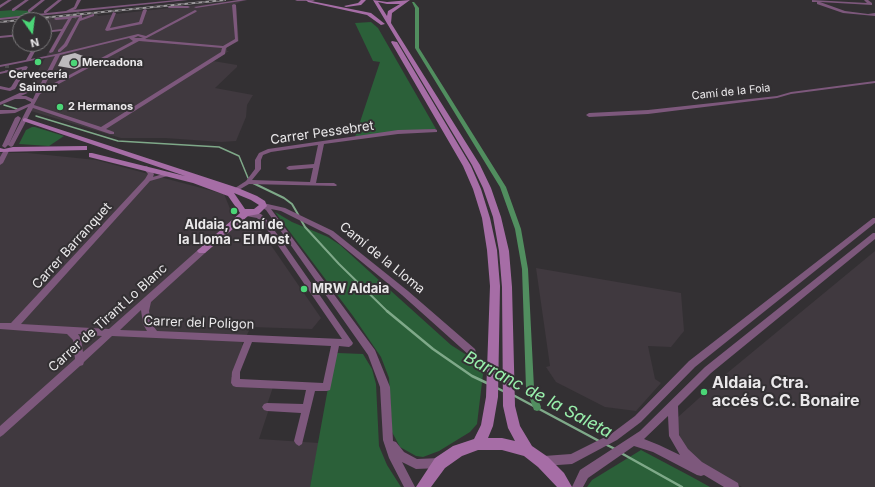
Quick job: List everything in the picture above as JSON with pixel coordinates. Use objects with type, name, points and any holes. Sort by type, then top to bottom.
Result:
[{"type":"main road","points":[[317,0],[323,3]]},
{"type":"main road","points":[[334,6],[354,6],[361,4],[364,0]]},
{"type":"main road","points":[[369,0],[386,23],[476,166],[487,188],[497,217],[504,251],[507,287],[509,406],[514,428],[526,451]]},
{"type":"main road","points":[[375,0],[386,23],[466,166],[477,189],[486,218],[492,250],[495,286],[492,397],[487,426],[478,444]]},
{"type":"main road","points":[[378,0],[392,3],[407,0]]},
{"type":"main road","points":[[386,23],[390,12],[407,0]]},
{"type":"main road","points":[[311,1],[369,14],[386,23]]},
{"type":"main road","points":[[24,118],[71,135],[88,143],[87,151]]},
{"type":"main road","name":"Camí de la Lloma","points":[[71,135],[235,190],[261,204]]},
{"type":"main road","points":[[5,148],[87,151],[102,150],[101,145]]},
{"type":"main road","points":[[87,151],[196,181],[231,194],[246,212]]},
{"type":"main road","points":[[246,212],[242,205],[247,202],[261,204]]},
{"type":"main road","name":"Carrer de Tirant Lo Blanc","points":[[202,251],[246,212],[261,204]]},
{"type":"main road","points":[[423,487],[440,463],[458,451],[478,444],[502,444],[526,451],[543,462],[559,478],[565,487]]},
{"type":"street","points":[[0,7],[10,0]]},
{"type":"street","points":[[13,10],[27,0]]},
{"type":"street","points":[[29,11],[43,0]]},
{"type":"street","points":[[45,12],[60,0]]},
{"type":"street","points":[[69,6],[78,0]]},
{"type":"street","points":[[66,13],[75,8],[78,0]]},
{"type":"street","points":[[78,11],[84,0]]},
{"type":"street","points":[[138,8],[141,0]]},
{"type":"street","points":[[182,0],[190,0]]},
{"type":"street","points":[[0,19],[138,8],[186,0]]},
{"type":"street","points":[[226,2],[234,4],[240,0]]},
{"type":"street","points":[[134,40],[146,39],[196,9],[210,4],[245,0]]},
{"type":"street","points":[[298,0],[311,1]]},
{"type":"street","points":[[812,0],[872,3],[866,0]]},
{"type":"street","points":[[812,0],[836,10],[875,15]]},
{"type":"street","points":[[0,66],[37,58],[56,52],[72,50],[120,39],[146,39],[224,47],[237,40],[234,4]]},
{"type":"street","points":[[174,7],[182,10],[196,9]]},
{"type":"street","points":[[166,8],[188,7],[196,9]]},
{"type":"street","points":[[38,93],[179,16],[182,10],[188,7]]},
{"type":"street","points":[[138,8],[145,10],[152,9]]},
{"type":"street","points":[[114,13],[107,30],[140,23],[145,10]]},
{"type":"street","points":[[108,14],[121,12]]},
{"type":"street","points":[[0,163],[5,148],[38,93],[56,52],[63,30],[68,22],[74,19],[81,16],[95,15],[74,19],[53,19],[68,22]]},
{"type":"street","points":[[36,86],[74,19],[81,16]]},
{"type":"street","points":[[0,24],[12,23]]},
{"type":"street","points":[[52,31],[63,30]]},
{"type":"street","points":[[0,37],[12,36]]},
{"type":"street","points":[[102,129],[223,53],[224,47]]},
{"type":"street","points":[[28,60],[32,52]]},
{"type":"street","points":[[0,73],[26,67],[13,88],[10,90],[0,87]]},
{"type":"street","points":[[3,102],[43,82],[63,79]]},
{"type":"street","name":"Camí de la Foia","points":[[589,115],[648,112],[777,97],[791,93],[875,82]]},
{"type":"street","points":[[3,102],[26,97],[32,104],[45,112],[112,132]]},
{"type":"street","points":[[1,112],[15,112],[32,104]]},
{"type":"street","points":[[1,112],[24,118],[45,112]]},
{"type":"street","points":[[5,148],[21,127],[24,118]]},
{"type":"street","points":[[21,127],[36,123]]},
{"type":"street","name":"Carrer Pessebret","points":[[235,190],[248,182],[258,169],[258,160],[261,154],[270,150],[398,132],[435,131]]},
{"type":"street","points":[[313,184],[321,144]]},
{"type":"street","points":[[289,168],[316,166]]},
{"type":"street","points":[[146,168],[151,174],[148,180]]},
{"type":"street","points":[[148,180],[169,174]]},
{"type":"street","name":"Carrer Barranquet","points":[[13,327],[148,180]]},
{"type":"street","points":[[248,182],[334,185]]},
{"type":"street","name":"Camí de la Lloma","points":[[261,204],[268,209],[372,353],[385,387],[388,440],[394,458],[410,487]]},
{"type":"street","name":"Camí de la Lloma","points":[[261,204],[283,209],[331,233],[405,293],[472,352]]},
{"type":"street","points":[[246,212],[263,214],[275,220]]},
{"type":"street","name":"Carrer del Poligon","points":[[0,326],[70,331],[349,343],[266,223],[259,216],[246,212]]},
{"type":"street","points":[[543,462],[572,459],[594,449],[614,437],[638,419],[692,364],[875,220]]},
{"type":"street","points":[[577,487],[584,474],[643,434],[708,370],[875,235]]},
{"type":"street","name":"Carrer de Tirant Lo Blanc","points":[[0,432],[80,362],[202,251]]},
{"type":"street","points":[[147,301],[145,311],[147,324],[154,334]]},
{"type":"street","points":[[70,331],[77,339],[80,362]]},
{"type":"street","points":[[250,338],[236,372],[236,382],[327,387],[336,342]]},
{"type":"street","points":[[299,441],[312,386]]},
{"type":"street","points":[[673,405],[673,429],[679,446],[691,461],[734,487]]},
{"type":"street","points":[[267,407],[306,409]]},
{"type":"street","points":[[388,440],[400,456],[416,464],[440,463]]},
{"type":"street","points":[[631,443],[655,448],[696,470],[714,476]]},
{"type":"shaded area","points":[[241,0],[243,1],[236,4],[239,41],[227,47],[227,51],[229,51],[213,61],[237,65],[237,67],[215,88],[253,95],[247,105],[246,117],[236,141],[221,142],[165,138],[121,138],[31,111],[44,86],[28,88],[48,52],[52,52],[52,46],[61,30],[52,31],[52,18],[97,14],[98,16]]},
{"type":"shaded area","points":[[0,153],[28,153],[96,160],[224,194],[233,216],[255,222],[321,318],[312,329],[251,327],[242,344],[244,347],[231,377],[234,377],[231,384],[273,387],[266,408],[269,409],[259,439],[319,443],[310,487],[0,487]]},
{"type":"shaded area","points":[[875,251],[875,487],[742,487],[694,460],[681,440],[678,431],[678,417],[726,374]]},
{"type":"shaded area","points":[[536,268],[681,293],[684,331],[671,347],[648,346],[655,379],[661,383],[636,411],[605,407],[556,382],[546,367],[550,366]]},
{"type":"green space","points":[[13,10],[30,12],[12,12],[12,17],[0,18],[0,11]]},
{"type":"green space","points":[[371,22],[378,28],[436,129],[355,137],[380,62],[373,61],[355,23]]},
{"type":"green space","points":[[32,127],[64,136],[49,146],[19,144],[26,130]]},
{"type":"green space","points":[[275,212],[292,222],[328,237],[340,245],[451,345],[484,366],[477,424],[470,432],[439,451],[423,457],[416,456],[400,447],[392,432],[389,378],[381,357],[353,316]]},
{"type":"green space","points":[[338,353],[363,354],[372,369],[376,384],[379,446],[387,465],[401,487],[310,487],[334,355]]},
{"type":"green space","points":[[641,450],[710,487],[587,487],[592,480]]},
{"type":"building","name":"Mercadona","points":[[75,53],[94,60],[75,69],[58,66],[63,56]]},
{"type":"waterway","points":[[413,3],[417,8],[417,48],[503,187],[518,229],[525,269],[530,388],[537,407]]},
{"type":"waterway","name":"Barranc de la Saleta","points":[[4,105],[17,109]]},
{"type":"waterway","name":"Barranc de la Saleta","points":[[36,116],[118,141],[219,147],[239,156],[248,178]]},
{"type":"waterway","name":"Barranc de la Saleta","points":[[253,183],[284,198],[292,204],[299,216]]},
{"type":"waterway","name":"Barranc de la Saleta","points":[[301,220],[305,227],[339,264],[388,312]]},
{"type":"waterway","name":"Barranc de la Saleta","points":[[387,311],[433,349],[472,376],[489,384]]},
{"type":"waterway","name":"Barranc de la Saleta","points":[[497,388],[505,392]]},
{"type":"waterway","name":"Barranc de la Saleta","points":[[513,395],[599,441]]},
{"type":"waterway","name":"Barranc de la Saleta","points":[[605,444],[615,449]]},
{"type":"waterway","name":"Barranc de la Saleta","points":[[621,453],[682,487]]},
{"type":"tunnel","points":[[74,18],[78,11]]},
{"type":"tunnel","points":[[7,64],[7,71]]},
{"type":"railway","points":[[0,22],[225,0]]},
{"type":"place","name":"Cervecería Saimor","points":[[38,62]]},
{"type":"place","name":"Mercadona","points":[[74,63]]},
{"type":"place","name":"2 Hermanos","points":[[60,107]]},
{"type":"place","name":"Aldaia, Camí de la Lloma - El Most","points":[[234,211]]},
{"type":"place","name":"MRW Aldaia","points":[[304,289]]},
{"type":"place","name":"Aldaia, Ctra. accés C.C. Bonaire","points":[[704,392]]}]
